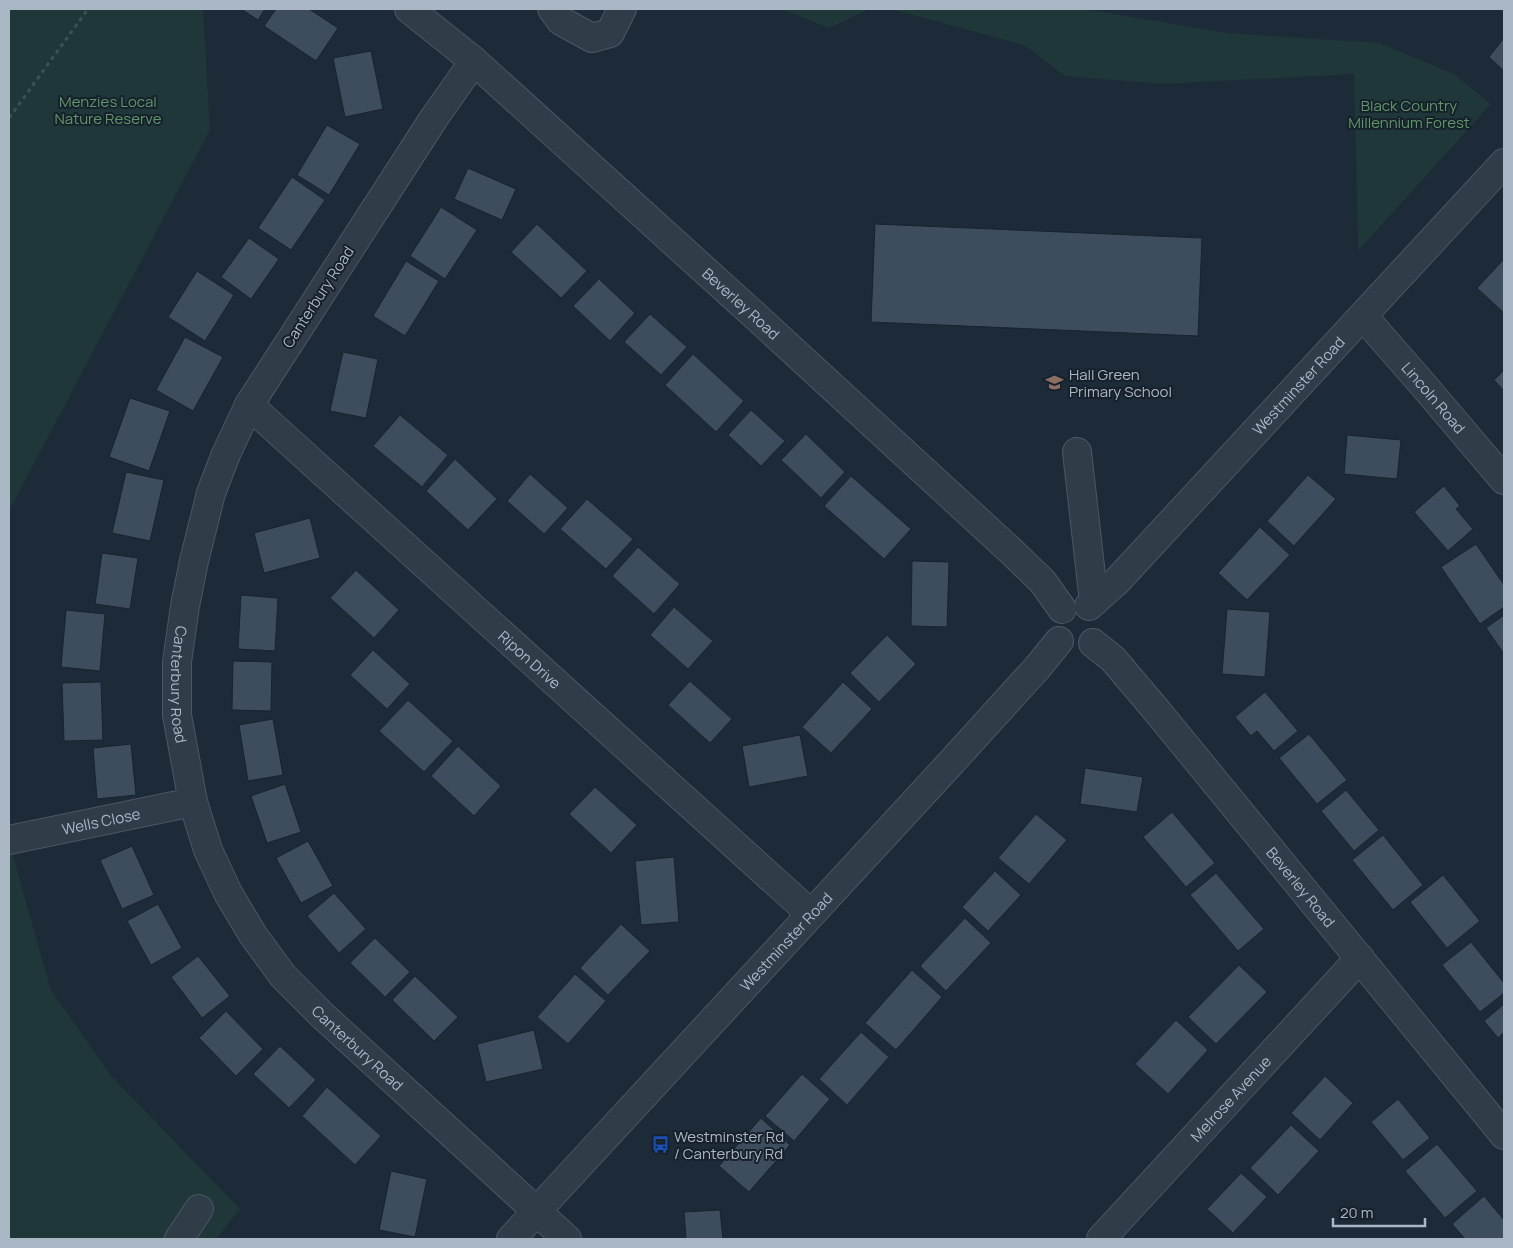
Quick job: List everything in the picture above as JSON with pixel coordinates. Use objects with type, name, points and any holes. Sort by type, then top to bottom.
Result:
[{"type":"street","name":"Beverley Road","points":[[409,9],[474,61],[756,316],[1012,552],[1043,582],[1062,609]]},
{"type":"street","points":[[552,9],[561,21],[592,38],[610,33],[622,9]]},
{"type":"street","name":"Canterbury Road","points":[[474,61],[429,127],[249,405],[226,454],[211,494],[185,606],[177,662],[178,715],[193,802],[208,850],[228,893],[253,935],[284,976],[323,1016],[567,1239]]},
{"type":"street","name":"Westminster Road","points":[[1091,604],[1117,581],[1504,163]]},
{"type":"street","name":"Lincoln Road","points":[[1362,316],[1504,480]]},
{"type":"street","name":"Ripon Drive","points":[[249,405],[811,914]]},
{"type":"street","points":[[1077,452],[1091,604],[1100,624],[1099,634],[1093,643],[1086,648],[1073,650],[1059,641],[1055,634],[1054,626],[1057,615],[1068,605],[1091,604]]},
{"type":"street","name":"Westminster Road","points":[[511,1239],[1018,689],[1059,641]]},
{"type":"street","name":"Beverley Road","points":[[1093,643],[1120,666],[1504,1135]]},
{"type":"street","name":"Wells Close","points":[[9,840],[193,802]]},
{"type":"street","name":"Melrose Avenue","points":[[1108,1237],[1360,958]]},
{"type":"street","points":[[179,1239],[199,1209]]},
{"type":"path","points":[[9,116],[88,9]]},
{"type":"green space","name":"Menzies Local Nature Reserve","points":[[9,9],[203,9],[210,130],[9,511]]},
{"type":"green space","points":[[782,9],[870,9],[829,28]]},
{"type":"green space","name":"Black Country Millennium Forest","points":[[891,9],[1085,9],[1228,33],[1380,43],[1454,74],[1491,104],[1358,251],[1354,74],[1162,84],[1065,76],[1024,45]]},
{"type":"green space","points":[[9,842],[51,990],[112,1077],[240,1209],[216,1239],[9,1239]]},
{"type":"building","points":[[241,9],[265,9],[258,20]]},
{"type":"building","points":[[276,9],[309,9],[338,28],[316,61],[264,26]]},
{"type":"building","points":[[1504,38],[1504,71],[1489,57]]},
{"type":"building","points":[[371,51],[383,109],[345,117],[333,58]]},
{"type":"building","points":[[327,125],[360,144],[329,195],[297,175]]},
{"type":"building","points":[[468,168],[516,189],[502,220],[454,199]]},
{"type":"building","points":[[292,177],[325,200],[291,250],[258,228]]},
{"type":"building","points":[[441,207],[477,230],[445,279],[410,256]]},
{"type":"building","points":[[537,224],[587,271],[561,298],[511,252]]},
{"type":"building","points":[[875,224],[1202,238],[1198,336],[871,322]]},
{"type":"building","points":[[249,238],[279,259],[251,299],[221,277]]},
{"type":"building","points":[[1504,259],[1504,313],[1477,288]]},
{"type":"building","points":[[406,261],[439,281],[405,336],[373,316]]},
{"type":"building","points":[[197,271],[234,295],[205,341],[168,317]]},
{"type":"building","points":[[599,279],[635,313],[610,341],[573,306]]},
{"type":"building","points":[[650,314],[687,347],[661,375],[624,342]]},
{"type":"building","points":[[185,337],[223,357],[193,411],[156,390]]},
{"type":"building","points":[[343,352],[378,359],[366,418],[330,411]]},
{"type":"building","points":[[693,354],[744,401],[716,432],[665,385]]},
{"type":"building","points":[[1504,370],[1504,391],[1494,380]]},
{"type":"building","points":[[130,398],[170,411],[149,471],[109,457]]},
{"type":"building","points":[[751,410],[785,441],[761,466],[728,435]]},
{"type":"building","points":[[400,415],[448,455],[422,487],[373,446]]},
{"type":"building","points":[[806,434],[845,472],[821,498],[781,460]]},
{"type":"building","points":[[1347,435],[1401,440],[1397,479],[1344,474]]},
{"type":"building","points":[[455,459],[497,499],[468,530],[426,491]]},
{"type":"building","points":[[126,472],[164,480],[150,541],[112,533]]},
{"type":"building","points":[[530,474],[568,508],[544,534],[507,501]]},
{"type":"building","points":[[1308,475],[1336,499],[1294,546],[1267,521]]},
{"type":"building","points":[[851,476],[911,529],[884,559],[824,506]]},
{"type":"building","points":[[1444,486],[1460,506],[1456,509],[1473,529],[1448,551],[1414,512]]},
{"type":"building","points":[[587,499],[633,539],[606,569],[560,529]]},
{"type":"building","points":[[310,518],[320,558],[264,573],[254,533]]},
{"type":"building","points":[[1260,527],[1290,555],[1247,600],[1218,573]]},
{"type":"building","points":[[1476,544],[1504,585],[1504,607],[1480,624],[1441,567]]},
{"type":"building","points":[[638,547],[680,584],[654,614],[612,576]]},
{"type":"building","points":[[102,553],[138,558],[130,609],[95,604]]},
{"type":"building","points":[[912,561],[949,562],[947,627],[911,626]]},
{"type":"building","points":[[356,570],[399,610],[374,638],[330,598]]},
{"type":"building","points":[[241,595],[278,598],[275,651],[238,649]]},
{"type":"building","points":[[674,607],[713,641],[688,669],[650,635]]},
{"type":"building","points":[[1227,609],[1270,612],[1265,677],[1222,674]]},
{"type":"building","points":[[66,610],[105,614],[100,671],[61,667]]},
{"type":"building","points":[[1504,615],[1504,654],[1486,628]]},
{"type":"building","points":[[887,635],[916,664],[879,702],[850,673]]},
{"type":"building","points":[[373,650],[410,684],[387,709],[350,675]]},
{"type":"building","points":[[233,661],[272,662],[271,711],[232,710]]},
{"type":"building","points":[[690,681],[732,719],[710,743],[668,705]]},
{"type":"building","points":[[101,682],[103,740],[64,741],[62,683]]},
{"type":"building","points":[[843,682],[872,709],[831,753],[802,727]]},
{"type":"building","points":[[1265,692],[1298,731],[1274,751],[1257,731],[1251,736],[1235,717]]},
{"type":"building","points":[[408,700],[453,741],[424,772],[379,731]]},
{"type":"building","points":[[273,719],[283,775],[248,781],[239,725]]},
{"type":"building","points":[[1309,734],[1347,780],[1317,804],[1279,758]]},
{"type":"building","points":[[800,735],[808,776],[749,787],[742,746]]},
{"type":"building","points":[[131,744],[136,795],[97,799],[93,748]]},
{"type":"building","points":[[458,746],[501,786],[474,816],[431,776]]},
{"type":"building","points":[[1085,768],[1143,777],[1137,812],[1080,804]]},
{"type":"building","points":[[285,784],[301,832],[267,843],[251,796]]},
{"type":"building","points":[[595,787],[637,825],[611,853],[569,814]]},
{"type":"building","points":[[1346,790],[1379,830],[1354,851],[1321,811]]},
{"type":"building","points":[[1172,812],[1215,863],[1186,887],[1143,837]]},
{"type":"building","points":[[1036,814],[1067,840],[1029,884],[998,858]]},
{"type":"building","points":[[1383,835],[1423,885],[1393,910],[1352,860]]},
{"type":"building","points":[[308,841],[333,886],[301,903],[276,858]]},
{"type":"building","points":[[132,846],[154,895],[122,909],[100,860]]},
{"type":"building","points":[[674,857],[679,922],[641,925],[635,861]]},
{"type":"building","points":[[995,871],[1021,895],[988,931],[962,907]]},
{"type":"building","points":[[1216,873],[1264,929],[1238,951],[1190,895]]},
{"type":"building","points":[[1443,875],[1480,921],[1447,948],[1410,902]]},
{"type":"building","points":[[334,893],[366,929],[339,953],[307,916]]},
{"type":"building","points":[[158,904],[182,948],[151,965],[127,921]]},
{"type":"building","points":[[965,918],[991,943],[946,991],[920,966]]},
{"type":"building","points":[[621,924],[650,951],[608,995],[580,968]]},
{"type":"building","points":[[375,938],[410,972],[385,997],[350,963]]},
{"type":"building","points":[[1471,942],[1504,983],[1504,993],[1480,1012],[1442,965]]},
{"type":"building","points":[[198,956],[230,996],[202,1018],[171,977]]},
{"type":"building","points":[[1239,965],[1267,992],[1216,1044],[1188,1017]]},
{"type":"building","points":[[912,970],[942,997],[896,1050],[865,1023]]},
{"type":"building","points":[[575,974],[606,1001],[568,1044],[537,1017]]},
{"type":"building","points":[[415,976],[458,1017],[434,1041],[392,1000]]},
{"type":"building","points":[[1504,1004],[1504,1035],[1503,1033],[1498,1038],[1484,1021]]},
{"type":"building","points":[[226,1011],[263,1049],[236,1076],[199,1038]]},
{"type":"building","points":[[1176,1020],[1208,1050],[1168,1094],[1135,1064]]},
{"type":"building","points":[[534,1030],[543,1069],[486,1082],[477,1044]]},
{"type":"building","points":[[861,1032],[889,1057],[847,1105],[819,1079]]},
{"type":"building","points":[[280,1046],[316,1080],[289,1108],[253,1074]]},
{"type":"building","points":[[802,1074],[830,1099],[794,1141],[765,1116]]},
{"type":"building","points":[[1325,1076],[1353,1103],[1320,1140],[1291,1113]]},
{"type":"building","points":[[327,1087],[381,1136],[355,1165],[302,1116]]},
{"type":"building","points":[[1398,1099],[1430,1138],[1403,1160],[1371,1122]]},
{"type":"building","points":[[761,1118],[790,1145],[749,1192],[719,1166]]},
{"type":"building","points":[[1291,1125],[1319,1151],[1278,1195],[1250,1168]]},
{"type":"building","points":[[1437,1144],[1477,1191],[1445,1218],[1405,1171]]},
{"type":"building","points":[[391,1171],[427,1179],[415,1237],[379,1230]]},
{"type":"building","points":[[1241,1173],[1267,1197],[1233,1233],[1207,1209]]},
{"type":"building","points":[[1484,1196],[1504,1220],[1504,1239],[1465,1239],[1452,1224]]},
{"type":"building","points":[[720,1210],[723,1239],[686,1239],[684,1212]]},
{"type":"place","name":"Hall Green Primary School","points":[[1055,383]]},
{"type":"place","name":"Westminster Rd / Canterbury Rd","points":[[660,1145]]}]
